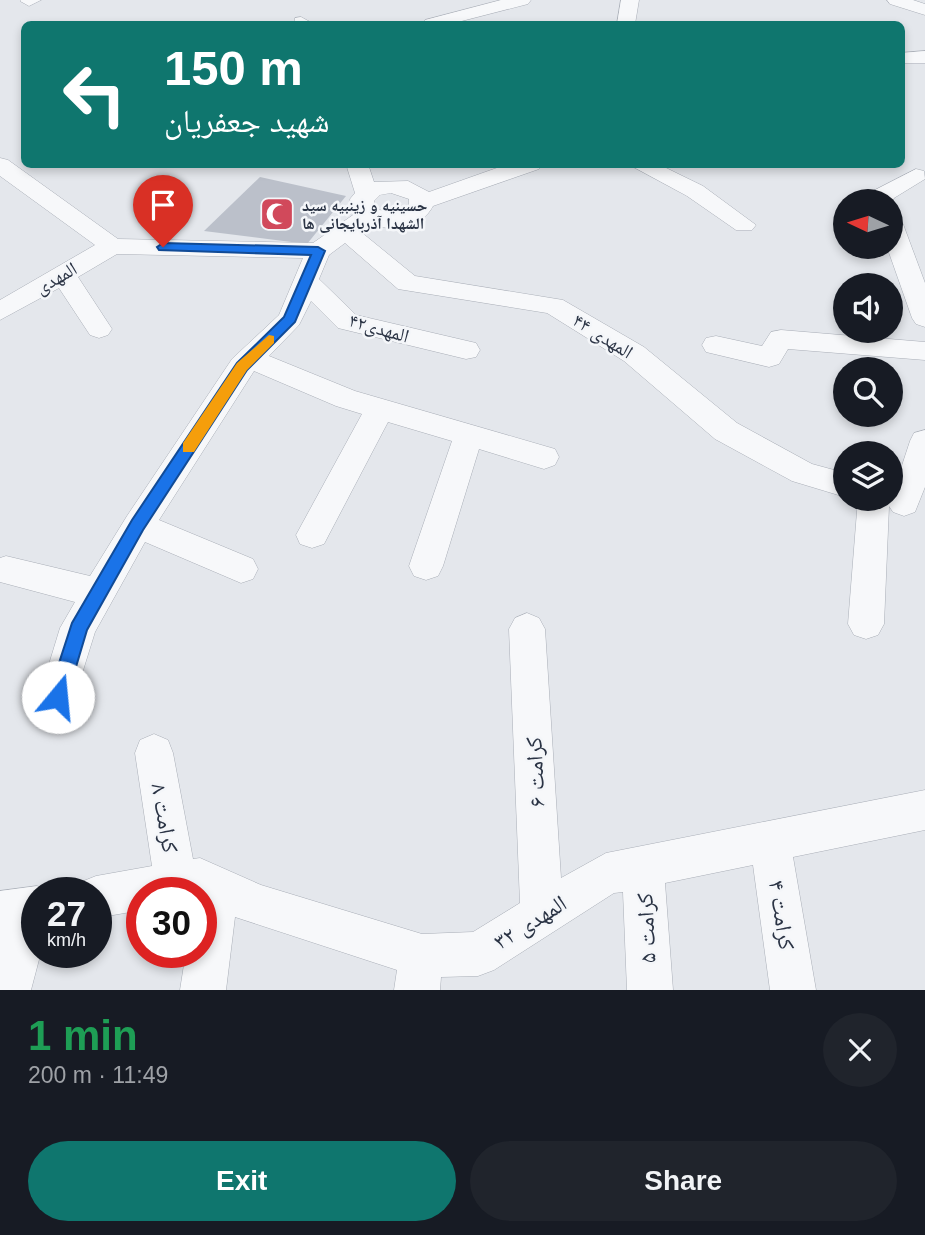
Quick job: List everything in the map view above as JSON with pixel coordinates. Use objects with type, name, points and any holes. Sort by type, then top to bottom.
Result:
[{"type":"street","points":[[442,21],[522,0]]},
{"type":"street","points":[[626,21],[629,0]]},
{"type":"street","points":[[899,0],[925,10]]},
{"type":"street","points":[[905,58],[925,57]]},
{"type":"street","points":[[0,165],[112,246],[318,251]]},
{"type":"street","points":[[357,168],[359,213]]},
{"type":"street","points":[[359,213],[383,221],[402,220],[417,212],[421,202],[519,168]]},
{"type":"street","points":[[647,168],[695,191],[744,225]]},
{"type":"street","points":[[890,189],[918,169]]},
{"type":"street","points":[[58,697],[78,628],[138,525],[249,358],[290,319],[318,251],[359,213],[382,187],[400,186],[415,192],[421,202]]},
{"type":"street","name":"المهدی ۴۴","points":[[359,213],[407,283],[554,306],[634,354],[726,431],[803,473],[833,482]]},
{"type":"street","name":"المهدی","points":[[3,306],[112,246]]},
{"type":"street","points":[[903,257],[925,318]]},
{"type":"street","points":[[63,274],[99,328]]},
{"type":"street","name":"المهدی۴۲","points":[[306,281],[347,322],[466,350]]},
{"type":"street","points":[[716,345],[769,356],[781,339],[925,351]]},
{"type":"street","points":[[249,358],[346,399],[544,457]]},
{"type":"street","points":[[312,535],[380,409]]},
{"type":"street","points":[[426,566],[469,435]]},
{"type":"street","points":[[903,492],[925,441]]},
{"type":"street","points":[[866,624],[896,511]]},
{"type":"street","points":[[138,525],[241,569]]},
{"type":"street","points":[[6,570],[99,593]]},
{"type":"street","name":"کرامت ۶","points":[[527,629],[542,914]]},
{"type":"street","name":"کرامت ۸","points":[[154,753],[194,877]]},
{"type":"street","name":"المهدی ۳۲","points":[[217,892],[257,905],[419,973],[478,954],[606,874],[925,810]]},
{"type":"street","name":"کرامت ۴","points":[[770,841],[793,990]]},
{"type":"street","name":"کرامت ۵","points":[[643,867],[650,990]]},
{"type":"street","points":[[8,990],[21,920]]},
{"type":"street","name":"کرامت ۸","points":[[202,968],[203,990]]},
{"type":"building","name":"حسینیه و زینبیه سید الشهدا آذربایجانی ها","points":[[260,177],[346,196],[307,244],[204,231]]},
{"type":"slow traffic","points":[[188,448],[242,366],[269,339]]},
{"type":"place","name":"حسینیه و زینبیه سید الشهدا آذربایجانی ها","points":[[277,214]]},
{"type":"route","points":[[58,697],[78,628],[138,525],[242,366],[290,319],[318,251],[163,247]]}]
